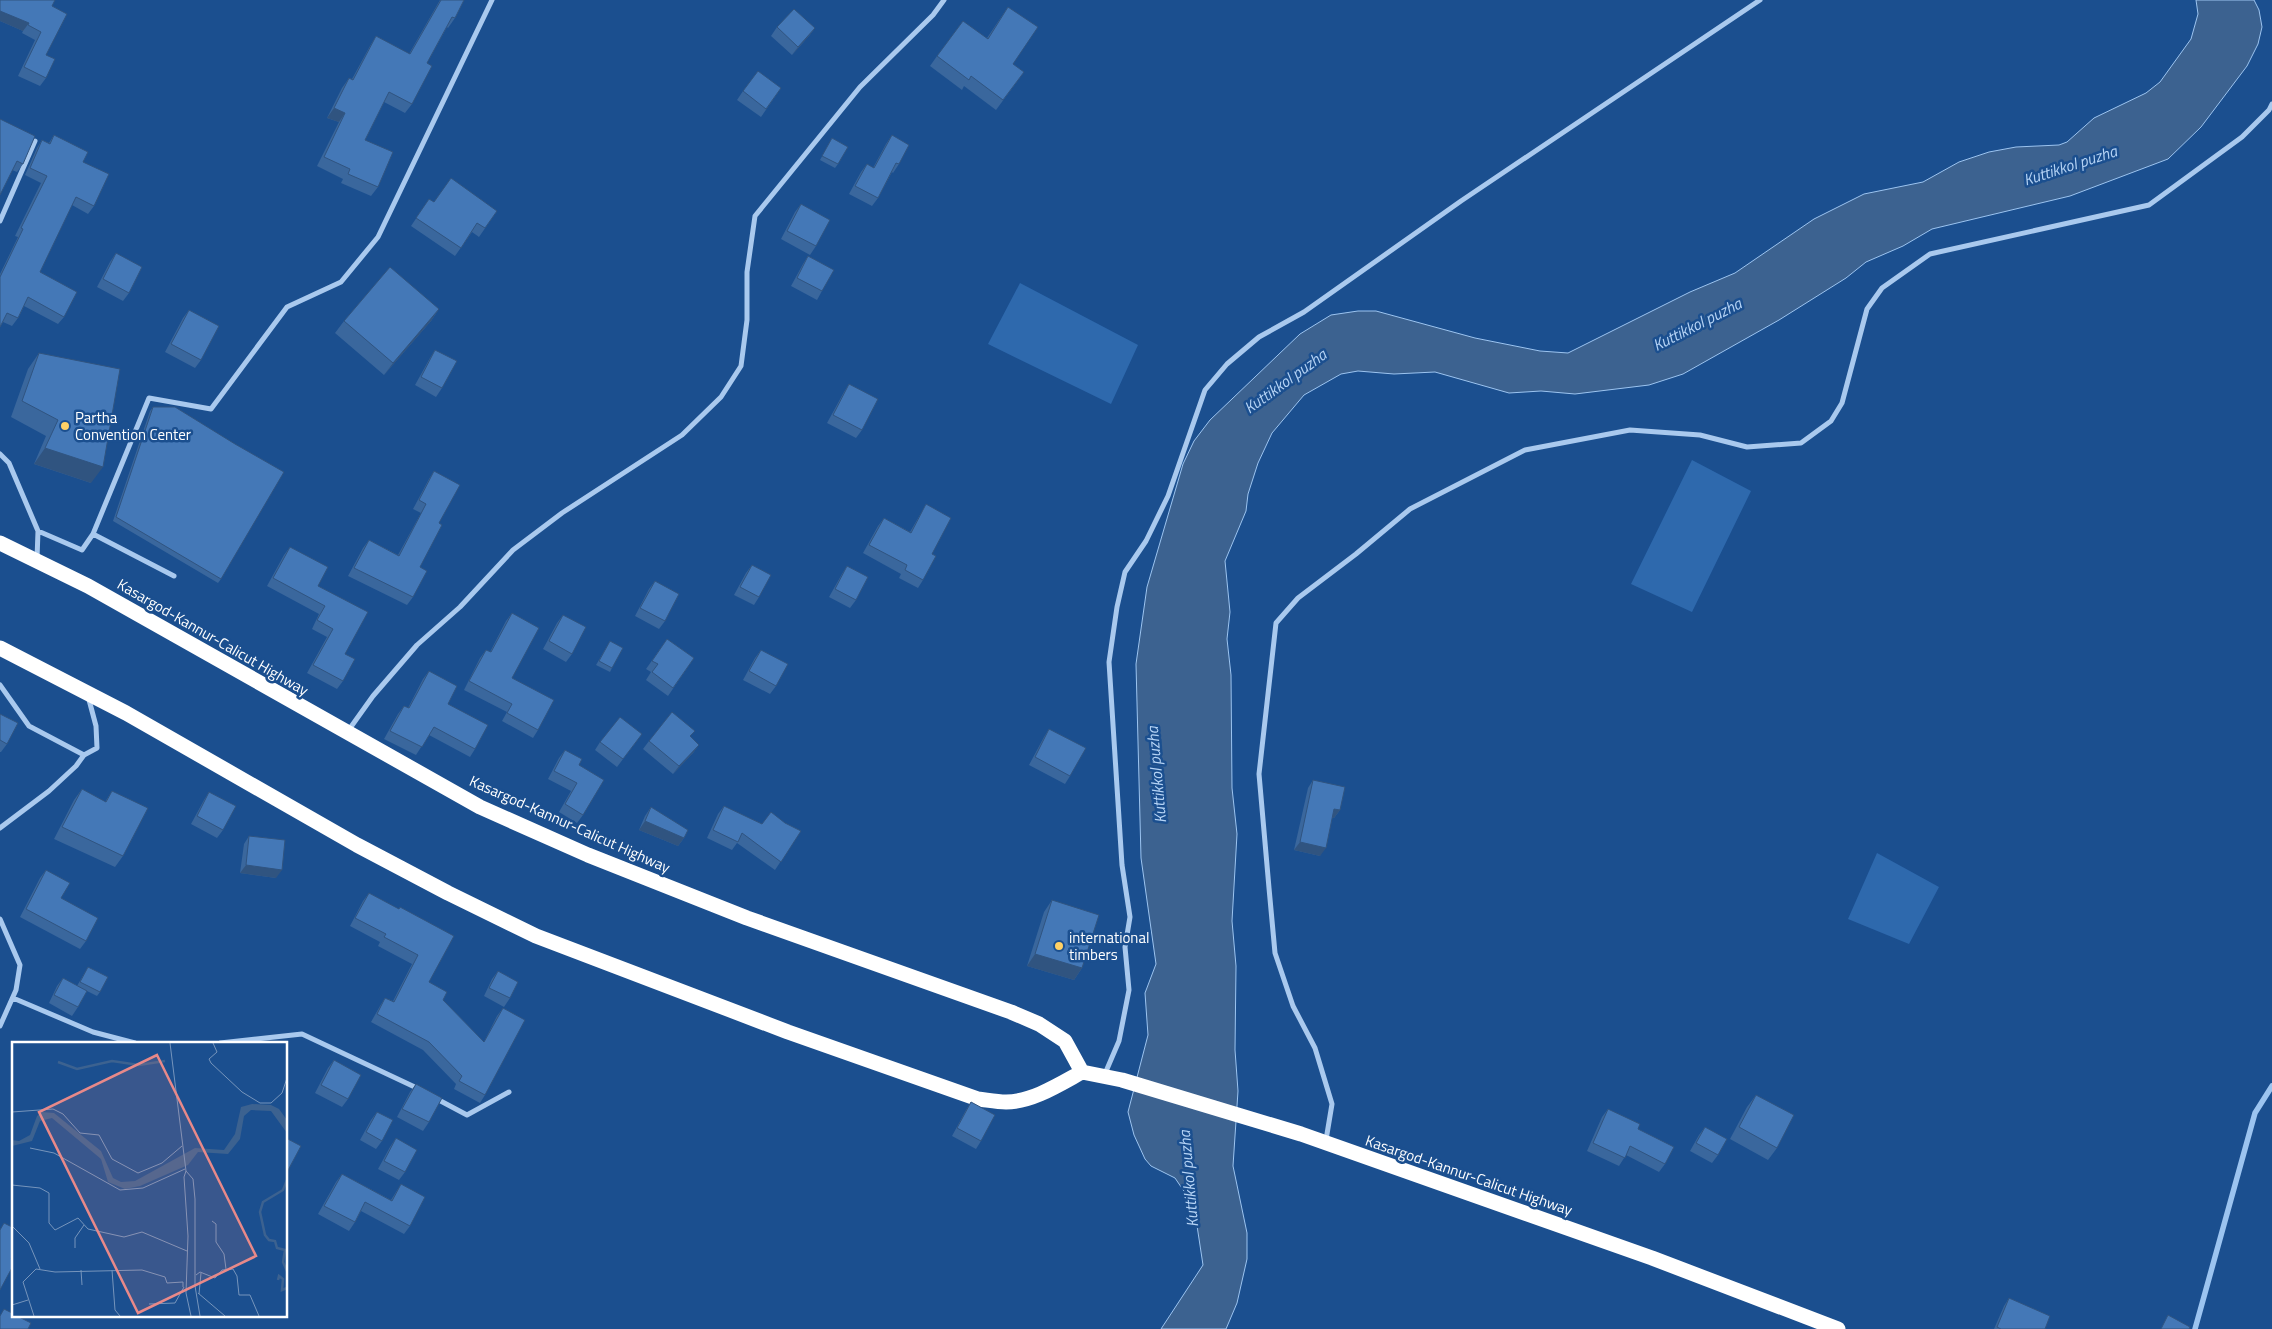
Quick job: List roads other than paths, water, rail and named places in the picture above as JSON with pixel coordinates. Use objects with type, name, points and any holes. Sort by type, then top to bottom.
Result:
[{"type":"highway","name":"Kasargod-Kannur-Calicut Highway","points":[[0,543],[88,586],[480,807],[588,854],[747,918],[1002,1008],[1039,1024],[1065,1041],[1082,1072],[1122,1080],[1301,1134],[1652,1258],[1838,1329]]},
{"type":"highway","points":[[0,648],[126,713],[358,845],[448,893],[545,939],[788,1032],[978,1099],[1007,1102],[1027,1098],[1059,1085],[1082,1072]]},
{"type":"street","points":[[38,531],[82,550],[93,534],[149,398],[211,409],[287,307],[341,282],[378,237],[492,0]]},
{"type":"street","points":[[346,733],[373,696],[418,645],[460,607],[514,550],[562,513],[682,435],[721,397],[741,366],[747,320],[747,272],[755,216],[860,87],[933,15],[944,0]]},
{"type":"street","points":[[1104,1076],[1119,1042],[1129,990],[1125,947],[1130,917],[1122,865],[1109,662],[1116,607],[1125,572],[1146,541],[1168,496],[1205,390],[1227,364],[1259,337],[1304,312],[1461,201],[1760,0]]},
{"type":"street","points":[[1326,1143],[1332,1104],[1314,1048],[1294,1006],[1276,953],[1259,774],[1276,623],[1298,598],[1356,554],[1410,509],[1525,450],[1630,430],[1700,435],[1747,447],[1800,443],[1831,421],[1842,403],[1867,309],[1882,288],[1930,254],[2148,205],[2242,137],[2269,110],[2272,104]]},
{"type":"street","points":[[0,220],[35,140]]},
{"type":"street","points":[[0,454],[9,463],[38,531],[36,560]]},
{"type":"street","points":[[93,534],[174,576]]},
{"type":"street","points":[[0,685],[29,726],[84,755]]},
{"type":"street","points":[[0,828],[49,791],[76,766],[84,755],[97,748],[96,726],[87,692]]},
{"type":"street","points":[[0,919],[20,965],[16,990],[0,1026]]},
{"type":"street","points":[[12,998],[93,1032],[131,1042]]},
{"type":"street","points":[[229,1042],[302,1034],[402,1080],[467,1115],[509,1092]]},
{"type":"water","name":"Kuttikkol puzha","points":[[2196,0],[2254,0],[2259,10],[2262,27],[2258,44],[2247,66],[2201,127],[2168,159],[2070,196],[1932,229],[1903,246],[1866,262],[1846,278],[1779,320],[1683,374],[1649,385],[1575,394],[1541,391],[1509,393],[1435,372],[1394,374],[1358,371],[1341,374],[1304,395],[1272,433],[1258,463],[1248,494],[1246,511],[1225,561],[1230,612],[1227,639],[1231,675],[1232,788],[1237,834],[1232,921],[1236,966],[1235,1050],[1238,1091],[1233,1166],[1247,1233],[1247,1259],[1237,1303],[1226,1329],[1161,1329],[1203,1265],[1194,1206],[1175,1178],[1151,1166],[1145,1159],[1134,1135],[1128,1112],[1148,1035],[1145,993],[1156,964],[1141,858],[1136,664],[1147,587],[1183,464],[1194,441],[1210,420],[1300,334],[1331,315],[1358,311],[1376,311],[1475,338],[1540,351],[1568,353],[1690,292],[1735,273],[1814,219],[1864,194],[1923,182],[1959,162],[1989,152],[2016,147],[2059,145],[2067,142],[2094,118],[2146,93],[2160,82],[2191,39],[2198,14]]},
{"type":"waterway","points":[[2195,1329],[2255,1113],[2272,1086]]},
{"type":"place","name":"Partha Convention Center","points":[[65,426]]},
{"type":"place","name":"international timbers","points":[[1059,946]]}]
